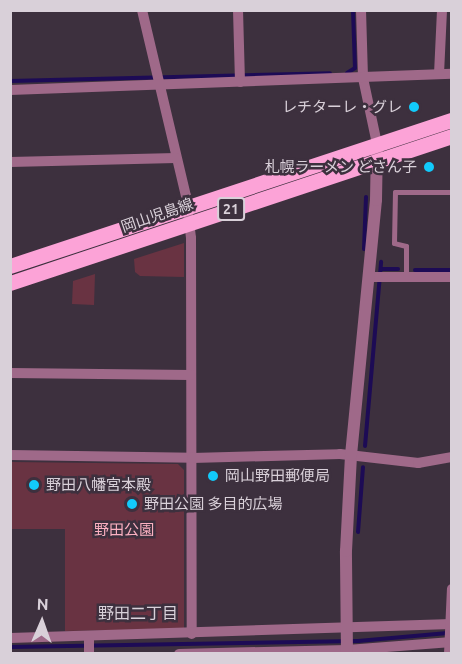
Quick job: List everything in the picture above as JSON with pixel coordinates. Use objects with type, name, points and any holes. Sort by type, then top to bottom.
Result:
[{"type":"main road","name":"岡山児島線","points":[[10,283],[189,223],[377,152],[452,120]]},
{"type":"main road","name":"岡山児島線","points":[[10,266],[187,206],[377,152],[452,136]]},
{"type":"main road","points":[[10,259],[27,260]]},
{"type":"main road","points":[[10,292],[28,277]]},
{"type":"street","points":[[142,10],[189,223],[192,634]]},
{"type":"street","points":[[238,10],[239,77]]},
{"type":"street","points":[[346,643],[351,455],[377,277],[377,152],[363,78],[361,10]]},
{"type":"street","points":[[439,74],[442,10]]},
{"type":"street","points":[[10,90],[239,77],[363,78],[452,74]]},
{"type":"street","points":[[10,162],[176,158]]},
{"type":"street","points":[[377,277],[452,277]]},
{"type":"street","points":[[10,373],[191,375]]},
{"type":"street","points":[[10,455],[192,458],[351,455],[418,463],[452,457]]},
{"type":"street","points":[[449,654],[452,589]]},
{"type":"street","points":[[179,654],[346,643],[450,633]]},
{"type":"street","points":[[10,638],[89,645],[192,634],[346,643],[450,633]]},
{"type":"lane","points":[[406,277],[406,246],[394,243],[395,192],[452,192]]},
{"type":"green space","points":[[184,243],[184,277],[140,276],[135,272],[134,259]]},
{"type":"green space","points":[[95,274],[94,305],[72,304],[73,281]]},
{"type":"green space","name":"野田公園","points":[[11,462],[178,464],[184,470],[184,629],[65,631],[65,529],[11,529]]},
{"type":"waterway","points":[[347,73],[355,68],[353,10]]},
{"type":"waterway","points":[[10,81],[330,73]]},
{"type":"waterway","points":[[364,249],[366,197]]},
{"type":"waterway","points":[[365,446],[381,262]]},
{"type":"waterway","points":[[382,269],[398,269]]},
{"type":"waterway","points":[[415,270],[452,270]]},
{"type":"waterway","points":[[358,532],[363,467]]},
{"type":"waterway","points":[[10,647],[358,641],[448,633]]},
{"type":"place","name":"レチターレ・グレ","points":[[414,107]]},
{"type":"place","name":"札幌ラーメン どさん子","points":[[429,167]]},
{"type":"place","name":"岡山野田郵便局","points":[[213,476]]},
{"type":"place","name":"野田八幡宮本殿","points":[[34,485]]},
{"type":"place","name":"野田公園 多目的広場","points":[[132,504]]},
{"type":"district","name":"野田二丁目","points":[[138,613]]}]
